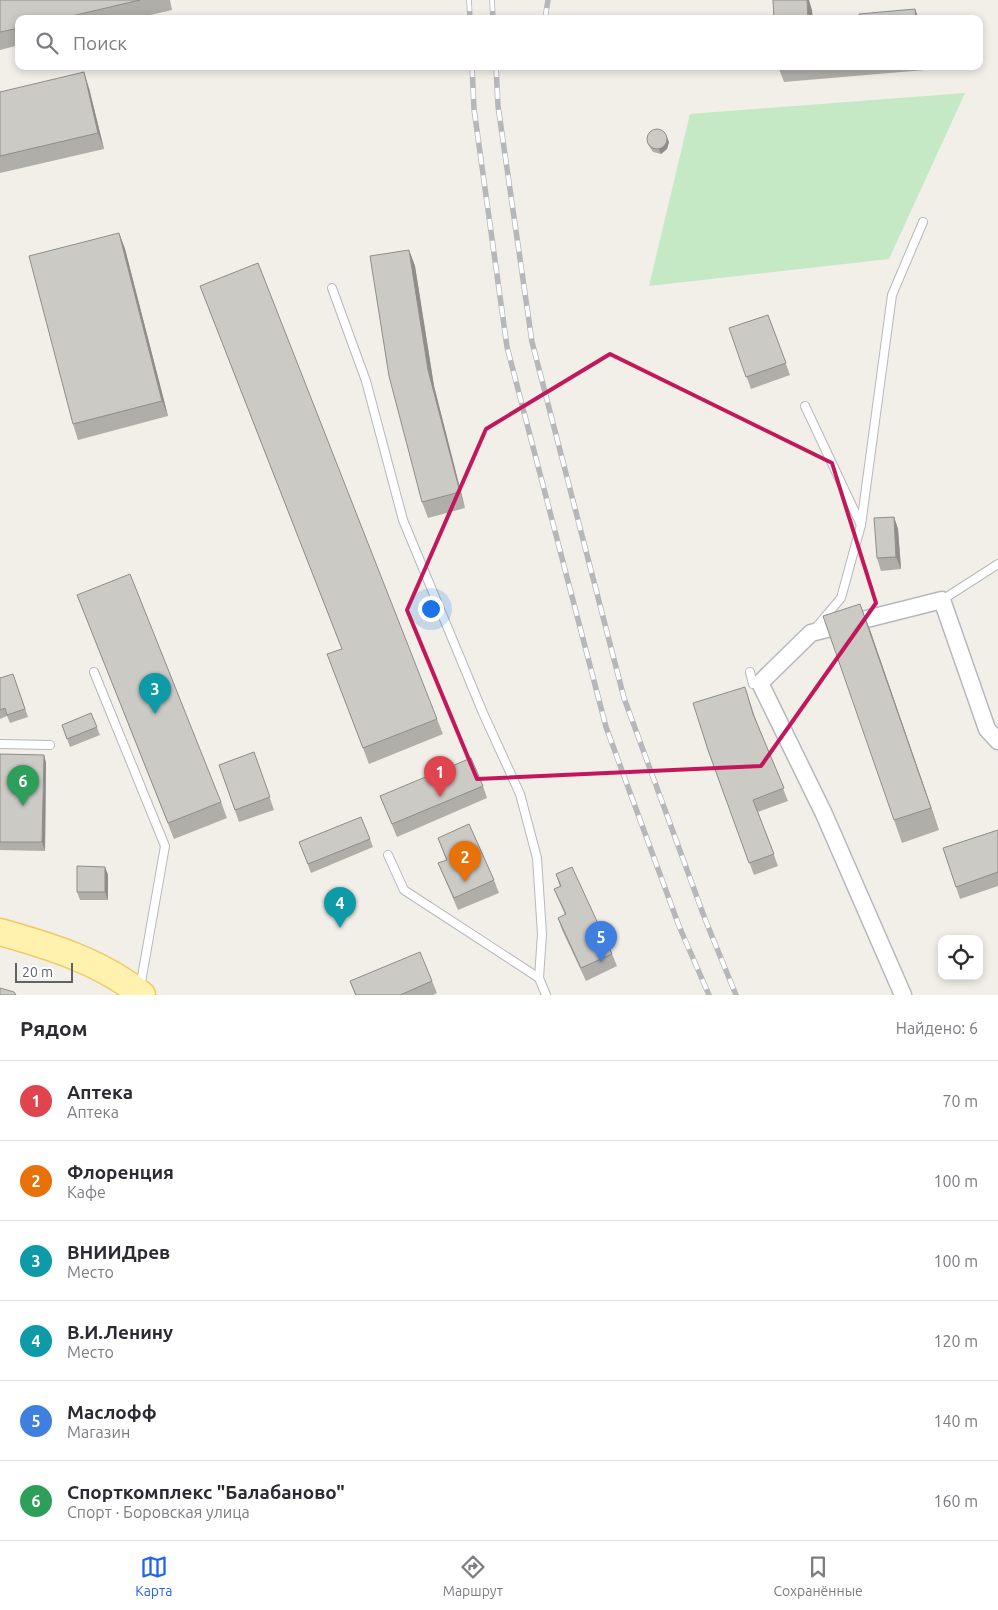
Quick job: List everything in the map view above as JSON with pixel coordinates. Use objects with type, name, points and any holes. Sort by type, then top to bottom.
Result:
[{"type":"main road","points":[[0,932],[86,961],[107,971],[140,994]]},
{"type":"street","points":[[904,995],[824,814],[755,677],[811,633],[942,600],[987,729],[998,741]]},
{"type":"lane","points":[[811,633],[841,598],[861,525],[892,295],[923,222]]},
{"type":"lane","points":[[332,288],[366,381],[403,520],[483,714],[520,794],[537,858],[542,934],[539,978],[546,995]]},
{"type":"lane","points":[[805,406],[861,525]]},
{"type":"lane","points":[[942,600],[998,564]]},
{"type":"lane","points":[[94,672],[165,846],[140,994]]},
{"type":"lane","points":[[0,744],[50,745]]},
{"type":"lane","points":[[388,856],[404,890],[539,978]]},
{"type":"highlighted area","points":[[610,354],[832,463],[876,603],[761,766],[477,779],[407,610],[486,429]]},
{"type":"green space","points":[[965,93],[889,259],[649,286],[690,114]]},
{"type":"building","points":[[0,0],[140,0],[76,15],[15,15],[15,29],[0,32]]},
{"type":"building","points":[[773,0],[807,0],[808,15],[774,15]]},
{"type":"building","points":[[915,9],[916,15],[859,15]]},
{"type":"building","points":[[84,72],[98,133],[0,156],[0,92]]},
{"type":"building","points":[[657,129],[664,132],[667,139],[664,146],[657,149],[650,146],[647,139],[650,132]]},
{"type":"building","points":[[119,233],[162,401],[73,424],[29,256]]},
{"type":"building","points":[[409,250],[428,370],[460,492],[422,502],[389,376],[370,256]]},
{"type":"building","points":[[258,263],[437,719],[363,748],[327,654],[342,649],[200,286]]},
{"type":"building","points":[[768,315],[786,363],[746,377],[729,328]]},
{"type":"building","points":[[894,517],[896,557],[877,558],[874,518]]},
{"type":"building","points":[[130,574],[221,802],[168,823],[77,595]]},
{"type":"building","points":[[860,604],[931,808],[894,820],[823,616]]},
{"type":"building","points":[[13,674],[25,709],[7,715],[5,708],[0,710],[0,678]]},
{"type":"building","points":[[745,687],[753,714],[784,788],[753,800],[774,854],[749,863],[693,703]]},
{"type":"building","points":[[91,713],[97,727],[67,739],[62,725]]},
{"type":"building","points":[[254,752],[270,797],[235,810],[219,765]]},
{"type":"building","points":[[0,754],[44,755],[42,842],[0,842]]},
{"type":"building","points":[[471,758],[483,786],[392,824],[380,796]]},
{"type":"building","points":[[361,817],[370,839],[308,864],[299,842]]},
{"type":"building","points":[[469,824],[494,880],[454,898],[438,863],[447,860],[438,838]]},
{"type":"building","points":[[998,830],[998,872],[956,887],[943,848]]},
{"type":"building","points":[[77,866],[105,867],[105,892],[77,892]]},
{"type":"building","points":[[572,867],[612,954],[581,968],[558,918],[566,914],[554,889],[561,886],[556,874]]},
{"type":"building","points":[[420,952],[432,981],[400,995],[356,995],[350,981]]},
{"type":"building","points":[[0,988],[14,992],[16,995],[0,995]]},
{"type":"railway","points":[[469,0],[470,15]]},
{"type":"railway","points":[[492,0],[493,15]]},
{"type":"railway","points":[[546,15],[548,0]]},
{"type":"railway","points":[[472,70],[474,109],[507,347],[606,727],[679,926],[709,995]]},
{"type":"railway","points":[[496,70],[498,106],[532,342],[624,698],[705,919],[736,995]]},
{"type":"place","name":"ВНИИДрев","points":[[155,714]]},
{"type":"place","name":"Аптека","points":[[440,797]]},
{"type":"place","name":"Спорткомплекс \"Балабаново\"","points":[[23,806]]},
{"type":"place","name":"Флоренция","points":[[465,882]]},
{"type":"place","name":"В.И.Ленину","points":[[340,928]]},
{"type":"place","name":"Маслофф","points":[[601,962]]}]
